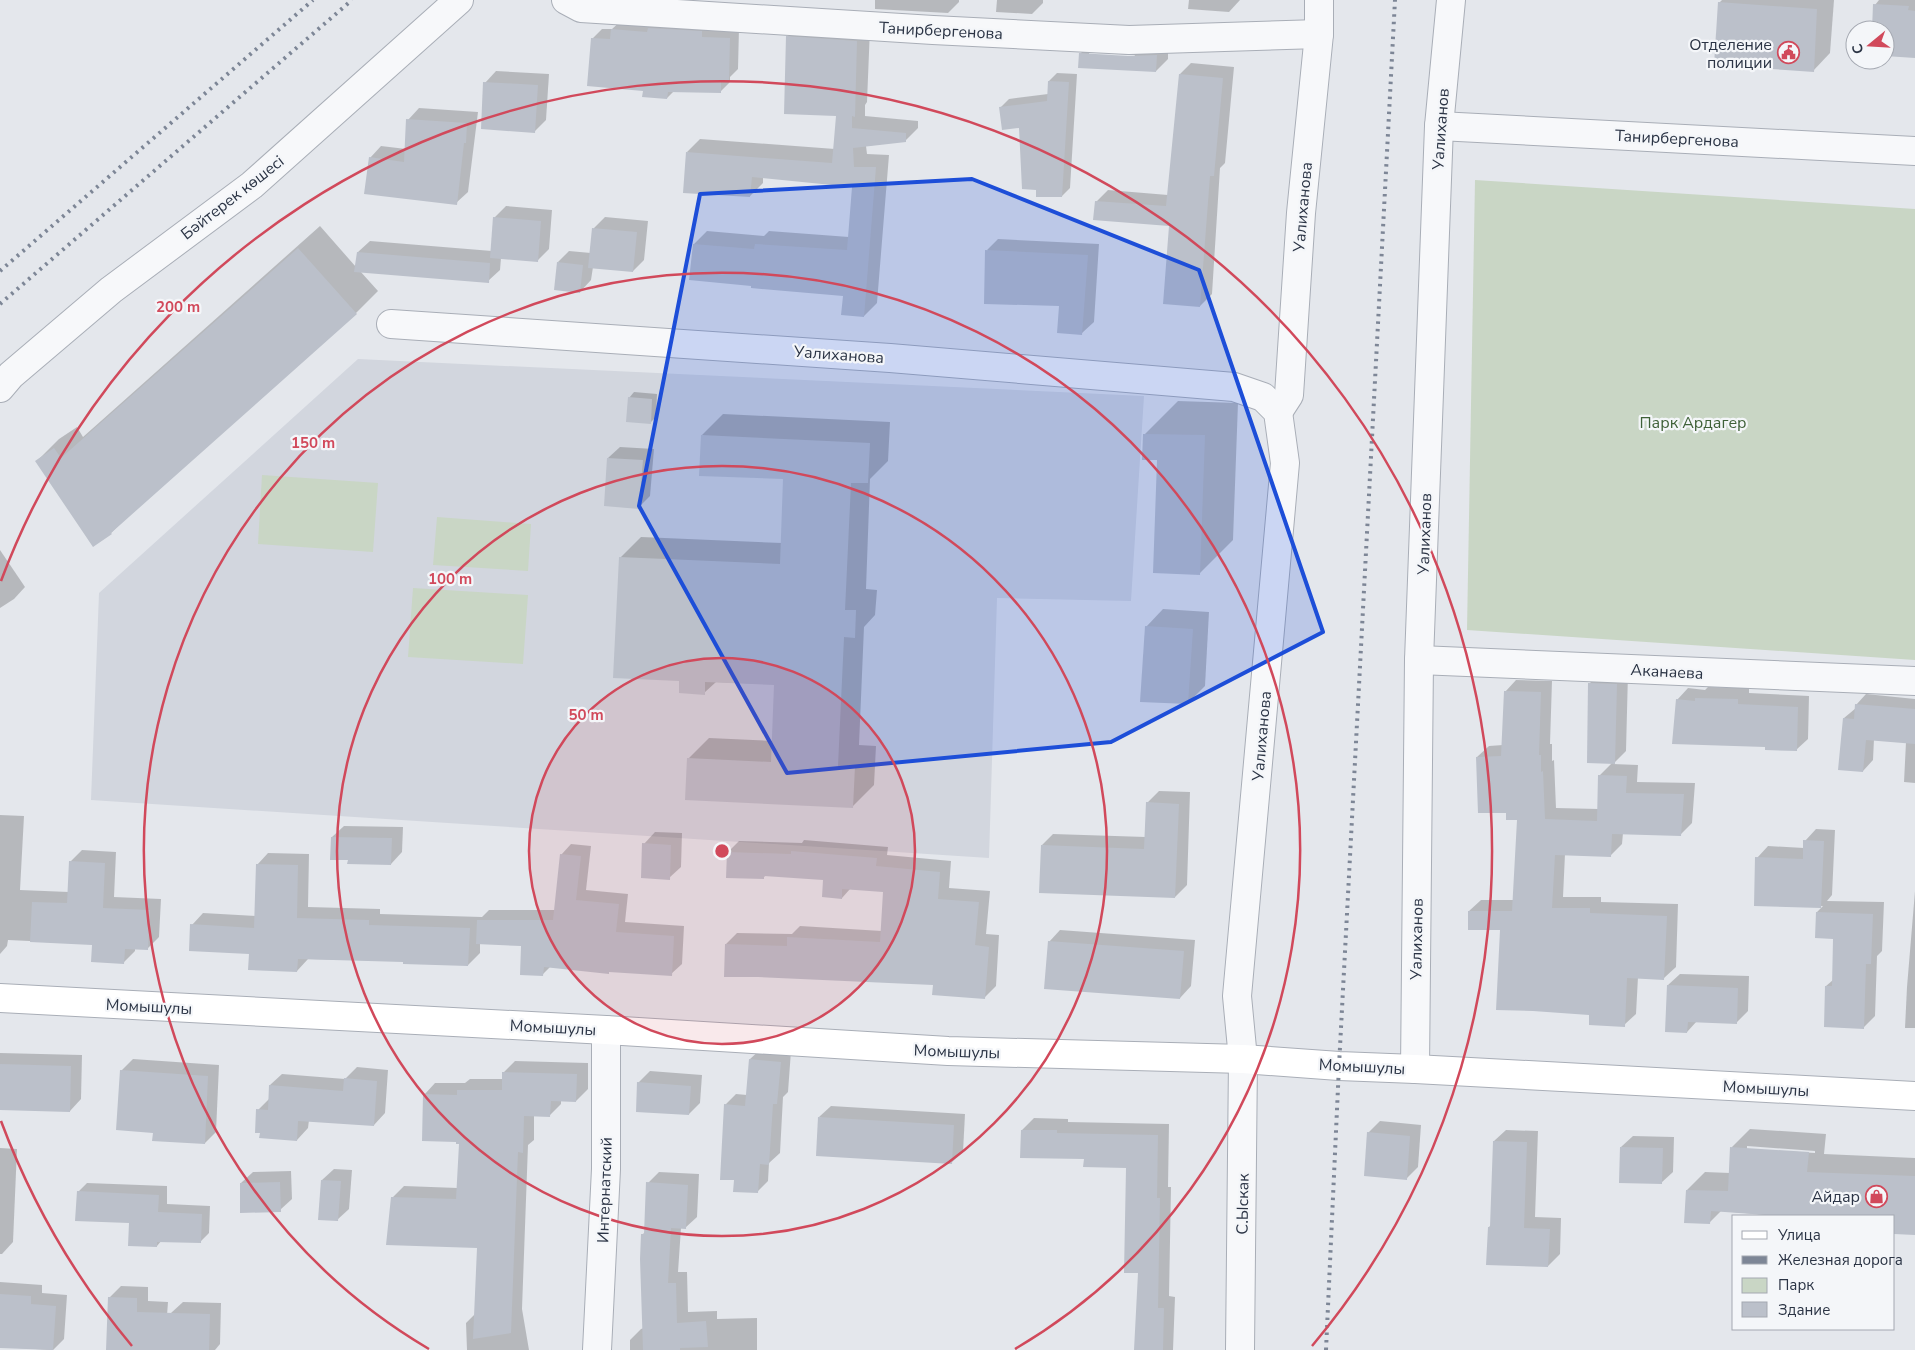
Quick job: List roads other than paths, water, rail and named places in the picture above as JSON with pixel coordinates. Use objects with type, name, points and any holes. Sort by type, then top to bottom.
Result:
[{"type":"main road","name":"Момышулы","points":[[0,998],[606,1030],[948,1051],[1243,1059],[1339,1066],[1915,1096]]},
{"type":"street","name":"Бәйтерек көшесі","points":[[0,388],[11,375],[110,290],[252,185],[459,0]]},
{"type":"street","name":"Танирбергенова","points":[[566,0],[581,8],[1129,40],[1319,34]]},
{"type":"street","name":"Уалиханова","points":[[1278,412],[1289,395],[1301,213],[1319,34],[1319,0]]},
{"type":"street","name":"Уалиханов","points":[[1415,1069],[1420,660],[1439,126],[1451,0]]},
{"type":"street","name":"Танирбергенова","points":[[1439,126],[1915,151]]},
{"type":"street","name":"Уалиханова","points":[[391,324],[881,357],[1234,386],[1263,397],[1278,412],[1285,463],[1237,996],[1243,1059]]},
{"type":"street","name":"Аканаева","points":[[1420,660],[1915,682]]},
{"type":"street","name":"Интернатский","points":[[598,1350],[606,1169],[606,1030]]},
{"type":"street","name":"С.Ыскак","points":[[1240,1350],[1243,1059]]},
{"type":"railway","points":[[0,271],[313,0]]},
{"type":"railway","points":[[0,304],[352,0]]},
{"type":"railway","points":[[1326,1350],[1339,1066],[1395,0]]},
{"type":"place","name":"Отделение полиции","points":[[1788,53]]},
{"type":"place","name":"Айдар","points":[[1876,1196]]},
{"type":"park label","name":"Парк Ардагер","points":[[1693,422]]}]
